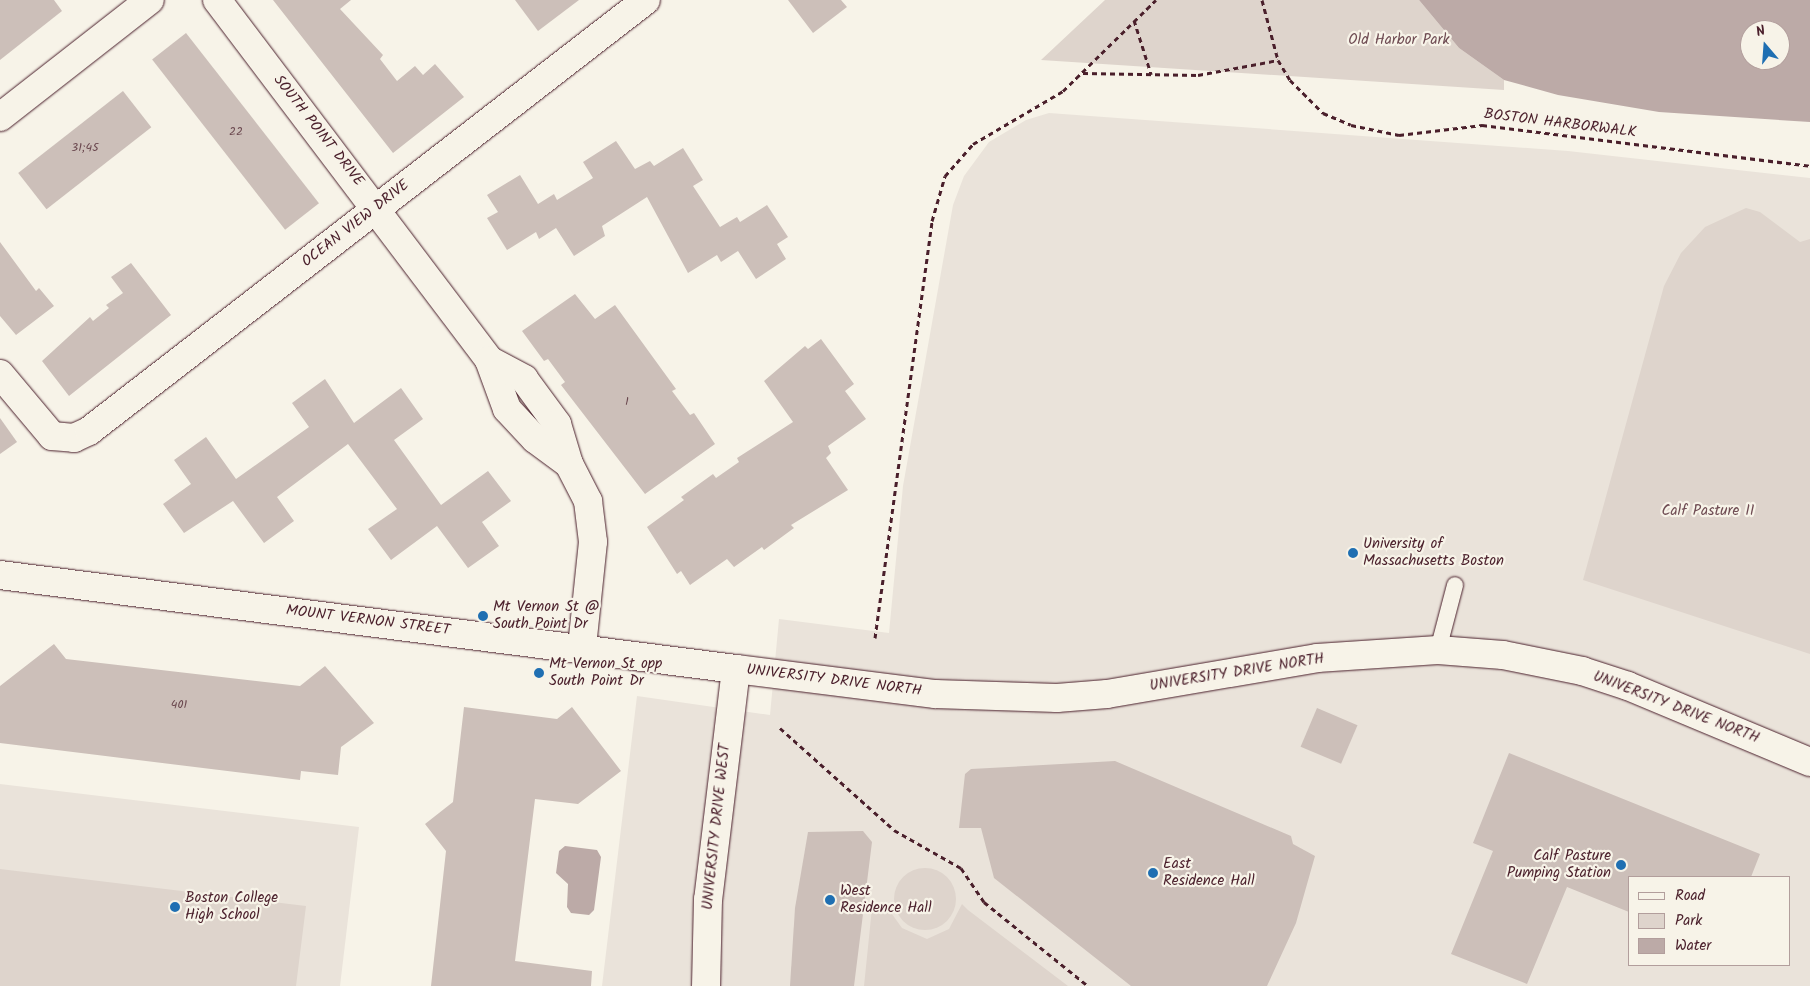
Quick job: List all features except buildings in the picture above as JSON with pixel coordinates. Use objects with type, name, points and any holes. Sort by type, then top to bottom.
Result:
[{"type":"street","points":[[0,117],[150,0]]},
{"type":"street","name":"SOUTH POINT DRIVE","points":[[217,0],[377,208],[489,360],[524,379],[557,424],[569,464],[588,500],[593,542],[582,647]]},
{"type":"street","name":"OCEAN VIEW DRIVE","points":[[0,374],[41,427],[63,439],[89,431],[646,0]]},
{"type":"street","name":"MOUNT VERNON STREET","points":[[0,575],[582,647],[736,669]]},
{"type":"street","name":"UNIVERSITY DRIVE NORTH","points":[[736,669],[935,694],[1057,698],[1107,694],[1317,658],[1438,650],[1525,658],[1582,671],[1810,762]]},
{"type":"street","name":"UNIVERSITY DRIVE WEST","points":[[706,986],[708,899],[736,669]]},
{"type":"lane","points":[[1438,650],[1455,586]]},
{"type":"path","points":[[875,638],[938,193],[958,157],[973,144],[1052,98],[1082,73],[1156,0]]},
{"type":"path","name":"BOSTON HARBORWALK","points":[[1262,0],[1278,60],[1290,80],[1323,113],[1373,132],[1399,135],[1482,124],[1810,166]]},
{"type":"path","points":[[1134,20],[1151,74]]},
{"type":"path","points":[[1082,73],[1221,73],[1278,60]]},
{"type":"path","points":[[780,728],[894,830],[961,868],[984,902],[1088,986]]},
{"type":"shaded area","name":"University of Massachusetts Boston","points":[[1049,113],[1568,151],[1810,178],[1810,986],[602,986],[637,696],[770,715],[779,619],[889,633],[903,486],[953,205],[964,176],[989,142],[1026,120]]},
{"type":"shaded area","name":"Boston College High School","points":[[0,784],[359,827],[340,986],[0,986]]},
{"type":"green space","name":"Old Harbor Park","points":[[1105,0],[1419,0],[1459,48],[1504,80],[1504,90],[1041,60]]},
{"type":"green space","name":"Calf Pasture II","points":[[1746,208],[1760,212],[1800,242],[1810,239],[1810,654],[1583,580],[1664,286],[1681,253],[1705,227]]},
{"type":"green space","points":[[919,868],[931,868],[947,877],[954,887],[956,899],[954,911],[947,921],[931,930],[919,930],[908,925],[899,916],[894,905],[894,893],[899,882],[908,873]]},
{"type":"green space","points":[[0,869],[306,906],[296,986],[0,986]]},
{"type":"green space","points":[[962,904],[1068,986],[864,986],[872,908],[889,910],[902,928],[927,939],[949,929]]},
{"type":"water","points":[[1419,0],[1810,0],[1810,122],[1659,112],[1558,95],[1504,80],[1459,48]]},
{"type":"water","points":[[565,846],[597,850],[601,857],[594,910],[589,915],[571,913],[567,907],[568,884],[556,873],[559,851]]},
{"type":"place","name":"University of Massachusetts Boston","points":[[1353,553]]},
{"type":"place","name":"Mt Vernon St @ South Point Dr","points":[[483,616]]},
{"type":"place","name":"Mt Vernon St opp South Point Dr","points":[[539,673]]},
{"type":"place","name":"Calf Pasture Pumping Station","points":[[1621,865]]},
{"type":"place","name":"East Residence Hall","points":[[1153,873]]},
{"type":"place","name":"West Residence Hall","points":[[830,900]]},
{"type":"place","name":"Boston College High School","points":[[175,907]]}]
